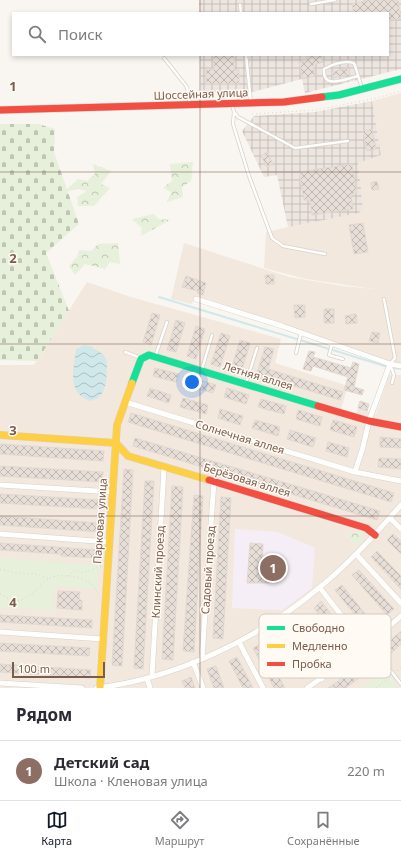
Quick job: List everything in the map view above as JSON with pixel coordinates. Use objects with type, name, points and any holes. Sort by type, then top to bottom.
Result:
[{"type":"street","name":"Шоссейная улица","points":[[0,110],[232,104],[311,100],[401,79]]},
{"type":"street","points":[[196,299],[390,364],[401,366]]},
{"type":"street","name":"Летняя аллея","points":[[141,358],[149,355],[369,422],[401,427]]},
{"type":"street","name":"Парковая улица","points":[[100,688],[117,425],[141,358]]},
{"type":"street","points":[[355,472],[363,448],[369,422],[390,364]]},
{"type":"street","name":"Солнечная аллея","points":[[126,402],[355,472],[401,481]]},
{"type":"street","points":[[0,435],[116,443]]},
{"type":"street","name":"Берёзовая аллея","points":[[116,443],[128,456],[366,528],[374,535]]},
{"type":"street","name":"Клинский проезд","points":[[149,677],[164,468]]},
{"type":"street","name":"Садовый проезд","points":[[202,658],[214,481]]},
{"type":"street","points":[[0,485],[113,492]]},
{"type":"street","points":[[283,614],[320,588],[356,554],[401,505]]},
{"type":"street","points":[[390,518],[401,529]]},
{"type":"street","points":[[0,534],[109,542]]},
{"type":"street","points":[[356,554],[401,603]]},
{"type":"street","points":[[320,588],[342,614]]},
{"type":"street","points":[[391,625],[401,616]]},
{"type":"street","points":[[96,688],[149,677],[193,662],[239,642],[259,629]]},
{"type":"street","points":[[0,632],[103,639]]},
{"type":"street","points":[[239,642],[263,688]]},
{"type":"street","points":[[193,662],[203,688]]},
{"type":"street","points":[[149,677],[150,688]]},
{"type":"street","points":[[307,688],[322,679]]},
{"type":"street","points":[[0,682],[82,688]]},
{"type":"lane","points":[[311,4],[336,0]]},
{"type":"lane","points":[[240,5],[241,12]]},
{"type":"lane","points":[[246,56],[251,103]]},
{"type":"lane","points":[[164,58],[187,87],[190,105]]},
{"type":"lane","points":[[358,76],[331,82],[326,80],[323,76],[324,69],[330,66],[347,61],[354,63],[358,76],[362,89]]},
{"type":"lane","points":[[232,104],[234,112],[233,124],[249,176],[272,238],[283,246],[325,254]]},
{"type":"lane","points":[[234,112],[248,123],[295,148],[348,141]]},
{"type":"lane","points":[[384,299],[395,358],[390,364],[394,375],[392,383]]},
{"type":"lane","points":[[155,357],[167,322]]},
{"type":"lane","points":[[296,353],[301,333]]},
{"type":"lane","points":[[201,371],[212,335]]},
{"type":"lane","points":[[332,344],[329,355],[343,359]]},
{"type":"lane","points":[[246,384],[257,348]]},
{"type":"lane","points":[[125,352],[141,358]]},
{"type":"lane","points":[[391,672],[401,684]]},
{"type":"path","points":[[252,114],[316,110],[377,98],[401,91]]},
{"type":"path","points":[[68,576],[76,570],[82,573],[91,569],[108,566]]},
{"type":"path","points":[[0,569],[15,573],[36,574],[48,578],[68,576],[82,578],[93,585],[100,597],[106,602]]},
{"type":"path","points":[[0,594],[15,602],[29,598],[48,578]]},
{"type":"path","points":[[393,674],[401,668]]},
{"type":"path","points":[[376,688],[388,678]]},
{"type":"shaded area","points":[[199,0],[401,0],[401,69],[305,93],[302,79],[252,92],[201,92],[200,56],[389,56],[389,12],[199,12]]},
{"type":"shaded area","points":[[401,93],[401,363],[392,363],[194,297],[192,304],[171,299],[184,243],[289,277],[342,286],[374,289],[306,279],[264,268],[266,232],[358,213],[363,206],[358,163],[381,154],[372,101]]},
{"type":"shaded area","points":[[372,101],[381,155],[358,163],[363,207],[359,213],[269,231],[288,227],[277,175],[264,177],[242,131],[254,116],[315,112]]},
{"type":"shaded area","points":[[87,282],[131,297],[281,339],[275,363],[348,386],[341,409],[356,414],[358,408],[376,414],[389,375],[401,375],[401,688],[0,688],[0,365],[33,365]]},
{"type":"shaded area","points":[[235,529],[278,532],[315,548],[312,588],[282,610],[232,608]]},
{"type":"green space","points":[[0,124],[38,124],[55,129],[54,152],[79,224],[46,253],[69,311],[37,361],[0,360]]},
{"type":"green space","points":[[193,162],[191,181],[182,187],[183,197],[167,202],[171,192],[163,188],[172,181],[170,164]]},
{"type":"green space","points":[[93,164],[111,171],[101,184],[110,188],[94,206],[78,206],[77,197],[87,191],[78,189],[64,192],[78,179],[87,181],[95,174]]},
{"type":"green space","points":[[154,214],[158,219],[170,220],[141,236],[142,228],[132,219]]},
{"type":"green space","points":[[118,243],[120,264],[110,262],[105,269],[85,264],[75,275],[69,266],[77,257],[79,250],[91,251],[98,244]]},
{"type":"green space","points":[[361,530],[364,542],[352,545],[348,533]]},
{"type":"green space","points":[[0,558],[101,565],[100,569],[98,569],[97,589],[55,586],[54,610],[0,607]]},
{"type":"green space","points":[[375,678],[391,678],[397,686],[394,688],[362,688]]},
{"type":"water","points":[[84,345],[101,353],[105,357],[107,363],[104,389],[99,397],[90,401],[82,397],[77,392],[73,379],[76,349]]},
{"type":"building","points":[[368,0],[398,0],[401,18],[389,21],[389,12],[354,12],[352,4]]},
{"type":"building","points":[[213,56],[234,56],[234,70],[239,70],[239,84],[206,84],[206,69],[214,69]]},
{"type":"building","points":[[306,56],[321,56],[323,62],[313,65],[315,76],[302,79],[299,62],[307,60]]},
{"type":"building","points":[[349,68],[350,74],[333,78],[332,72]]},
{"type":"building","points":[[372,129],[376,149],[367,151],[363,131]]},
{"type":"building","points":[[267,152],[273,164],[267,167],[261,156]]},
{"type":"building","points":[[352,164],[357,193],[351,194],[353,209],[312,215],[310,200],[304,200],[299,172]]},
{"type":"building","points":[[377,181],[379,189],[372,190],[371,183]]},
{"type":"building","points":[[363,223],[368,252],[354,254],[349,225]]},
{"type":"building","points":[[265,275],[274,275],[274,284],[266,284]]},
{"type":"building","points":[[186,276],[206,283],[203,295],[197,293],[198,291],[182,287]]},
{"type":"building","points":[[294,305],[305,305],[305,317],[295,318]]},
{"type":"building","points":[[324,309],[334,309],[334,323],[324,323]]},
{"type":"building","points":[[152,313],[160,315],[151,345],[143,342]]},
{"type":"building","points":[[356,314],[357,323],[346,324],[345,316]]},
{"type":"building","points":[[176,320],[185,323],[176,352],[167,350]]},
{"type":"building","points":[[196,326],[205,329],[196,359],[187,356]]},
{"type":"building","points":[[372,332],[380,333],[378,343],[369,341]]},
{"type":"building","points":[[221,333],[230,336],[220,367],[211,364]]},
{"type":"building","points":[[240,340],[250,343],[241,373],[231,370]]},
{"type":"building","points":[[265,347],[274,349],[268,369],[343,392],[340,400],[265,377],[265,380],[256,377]]},
{"type":"building","points":[[309,351],[315,352],[313,357],[351,368],[353,362],[359,364],[354,387],[364,390],[362,395],[344,390],[348,377],[313,366],[311,371],[303,369]]},
{"type":"building","points":[[155,368],[179,374],[176,382],[153,376]]},
{"type":"building","points":[[190,377],[216,385],[213,393],[187,386]]},
{"type":"building","points":[[150,388],[171,395],[169,403],[147,396]]},
{"type":"building","points":[[227,388],[249,395],[246,404],[224,397]]},
{"type":"building","points":[[183,398],[208,405],[206,414],[180,407]]},
{"type":"building","points":[[261,399],[286,406],[284,414],[258,407]]},
{"type":"building","points":[[360,401],[369,404],[367,411],[358,408]]},
{"type":"building","points":[[220,409],[243,416],[240,425],[218,418]]},
{"type":"building","points":[[298,410],[322,417],[320,426],[296,419]]},
{"type":"building","points":[[131,413],[394,493],[391,502],[128,422]]},
{"type":"building","points":[[255,420],[280,427],[278,436],[252,428]]},
{"type":"building","points":[[333,420],[357,427],[354,437],[330,430]]},
{"type":"building","points":[[290,430],[316,438],[313,447],[287,439]]},
{"type":"building","points":[[380,437],[401,439],[401,448],[380,447]]},
{"type":"building","points":[[135,438],[380,511],[377,520],[133,446]]},
{"type":"building","points":[[328,442],[349,448],[347,457],[326,451]]},
{"type":"building","points":[[0,444],[104,451],[103,461],[0,454]]},
{"type":"building","points":[[379,458],[401,459],[401,469],[378,467]]},
{"type":"building","points":[[0,466],[103,472],[102,482],[0,476]]},
{"type":"building","points":[[124,469],[133,470],[122,666],[112,665]]},
{"type":"building","points":[[145,481],[154,481],[143,669],[134,668]]},
{"type":"building","points":[[172,486],[183,487],[173,660],[162,659]]},
{"type":"building","points":[[0,494],[101,500],[100,509],[0,503]]},
{"type":"building","points":[[194,495],[203,496],[194,652],[183,651]]},
{"type":"building","points":[[221,497],[231,498],[223,639],[213,638]]},
{"type":"building","points":[[0,516],[100,523],[99,532],[0,525]]},
{"type":"building","points":[[393,534],[401,541],[401,554],[387,540]]},
{"type":"building","points":[[0,543],[98,550],[97,558],[61,556],[61,554],[0,550]]},
{"type":"building","points":[[250,543],[263,544],[262,569],[270,570],[269,583],[247,583]]},
{"type":"building","points":[[377,551],[401,576],[401,589],[371,557]]},
{"type":"building","points":[[359,570],[394,609],[386,614],[352,575]]},
{"type":"building","points":[[342,585],[365,614],[354,614],[335,590]]},
{"type":"building","points":[[58,591],[80,592],[79,600],[82,600],[82,610],[57,608]]},
{"type":"building","points":[[321,601],[331,614],[319,614],[314,608]]},
{"type":"building","points":[[0,615],[92,620],[92,628],[0,622]]},
{"type":"building","points":[[401,631],[401,644],[391,653],[391,640]]},
{"type":"building","points":[[0,643],[90,648],[89,656],[0,651]]},
{"type":"building","points":[[259,645],[259,659],[253,648]]},
{"type":"building","points":[[237,657],[253,688],[243,688],[229,661]]},
{"type":"building","points":[[0,664],[91,670],[90,678],[0,672]]},
{"type":"building","points":[[216,666],[224,688],[214,688],[207,669]]},
{"type":"building","points":[[191,677],[195,688],[185,688],[182,681]]},
{"type":"building","points":[[269,678],[280,678],[285,688],[274,688]]},
{"type":"building","points":[[342,678],[359,678],[346,688],[328,688]]},
{"type":"waterway","points":[[159,297],[388,367],[401,369]]},
{"type":"traffic: fast","points":[[322,97],[339,95],[401,79]]},
{"type":"traffic: fast","points":[[132,383],[141,359],[149,355],[318,406]]},
{"type":"traffic: slow","points":[[100,688],[117,425],[132,383]]},
{"type":"traffic: slow","points":[[0,435],[116,443],[128,456],[209,480]]},
{"type":"traffic: jam","points":[[0,110],[284,102],[322,97]]},
{"type":"traffic: jam","points":[[318,406],[369,421],[401,427]]},
{"type":"traffic: jam","points":[[209,480],[366,528],[375,535]]},
{"type":"place","name":"Детский сад","points":[[273,568]]}]
